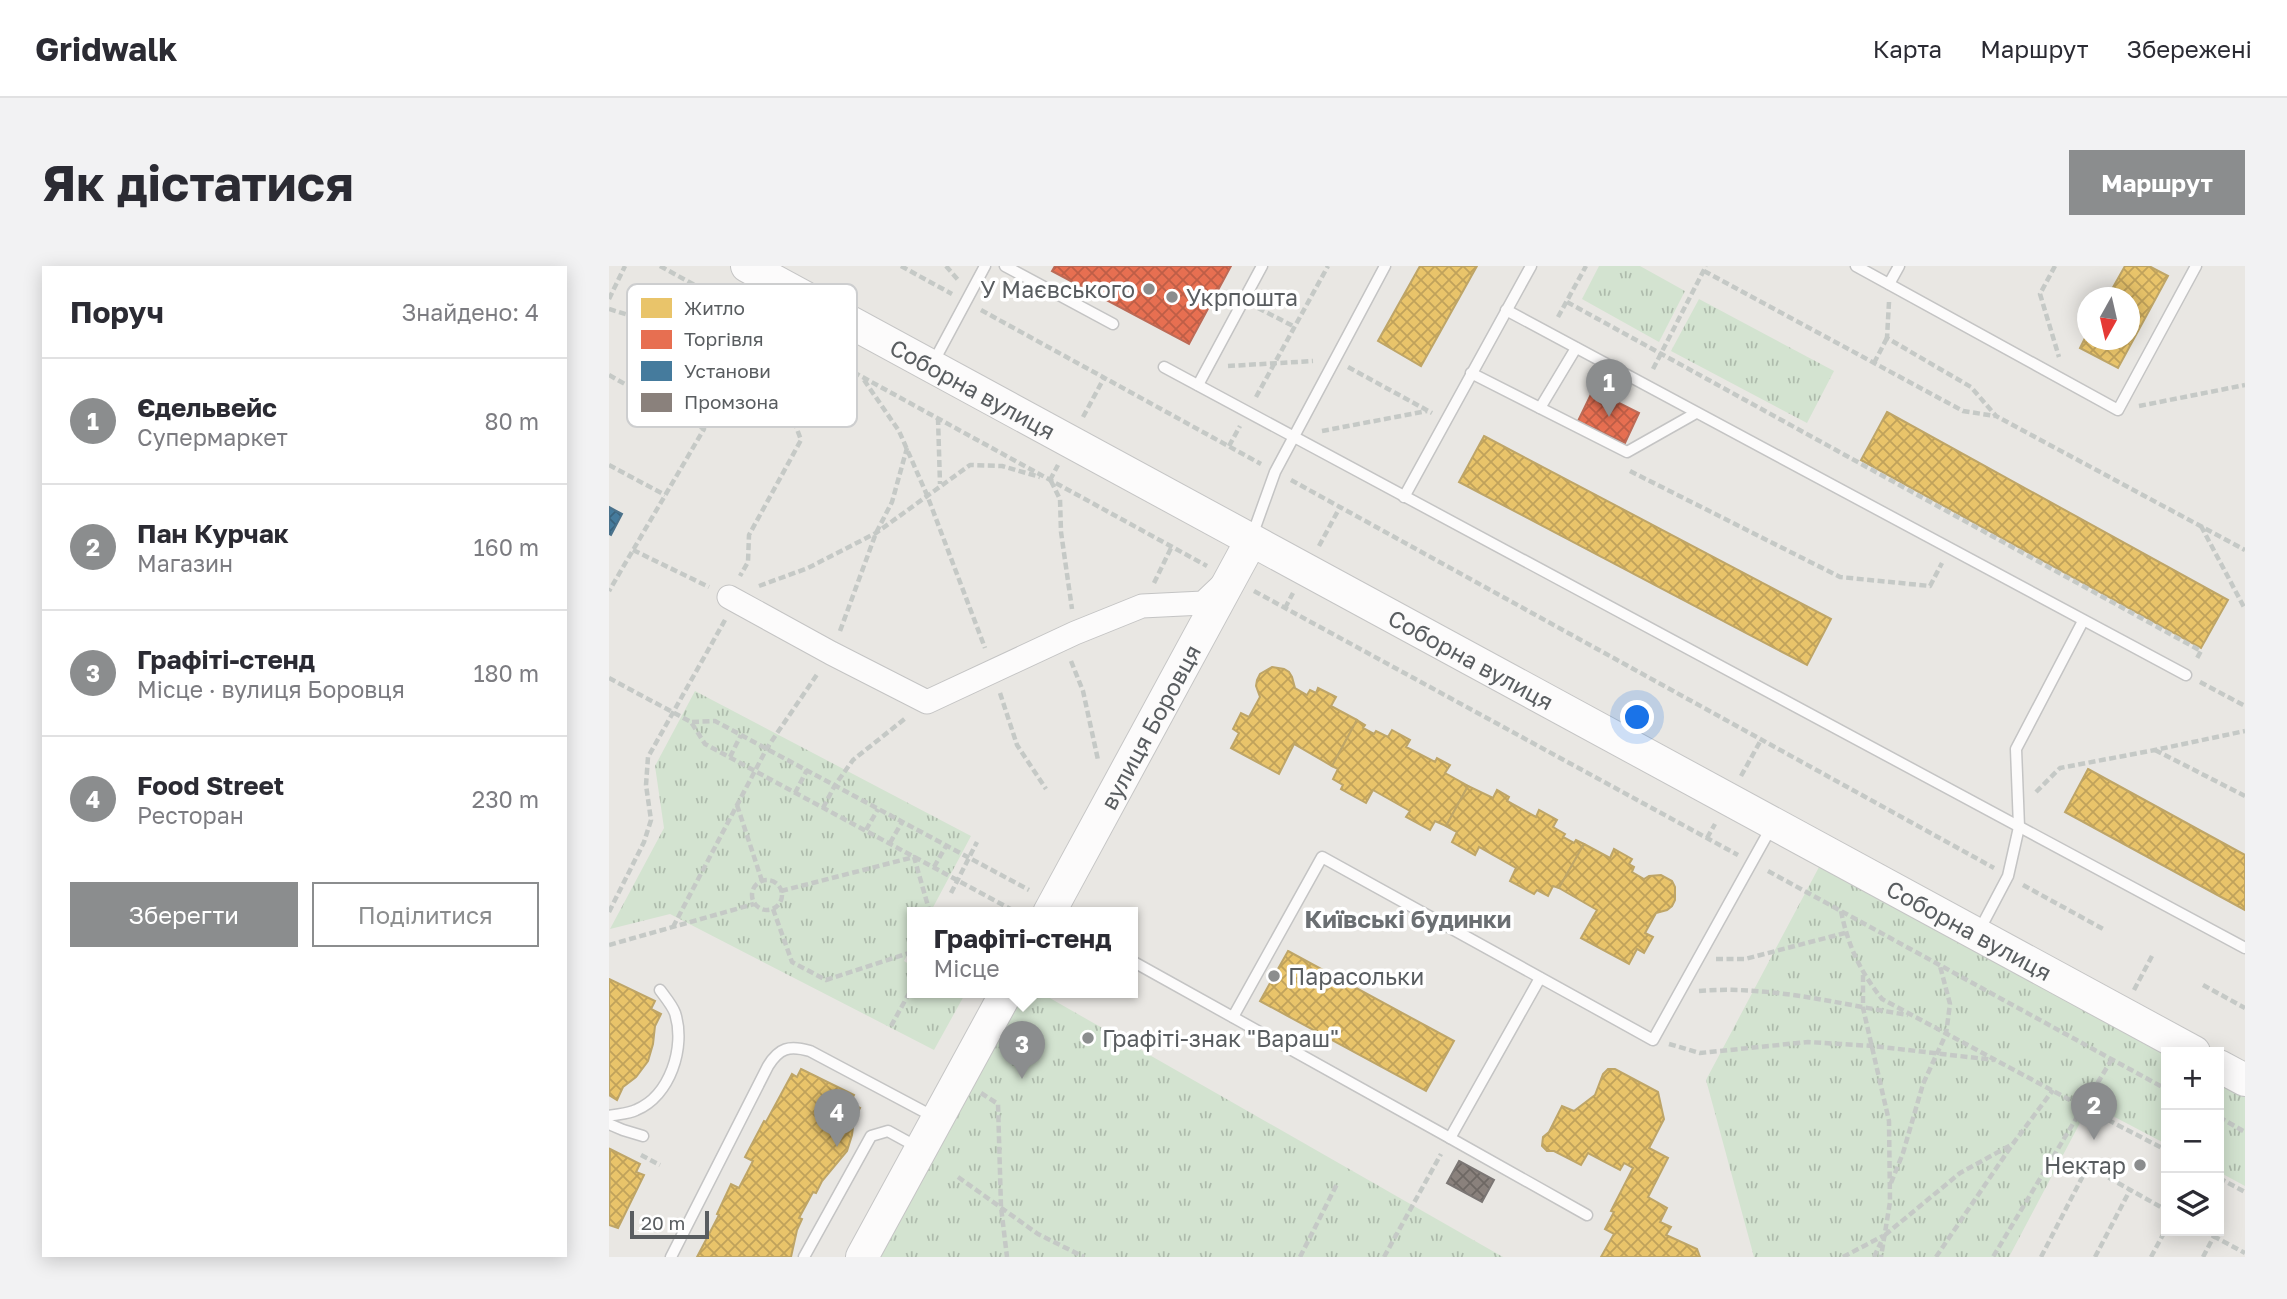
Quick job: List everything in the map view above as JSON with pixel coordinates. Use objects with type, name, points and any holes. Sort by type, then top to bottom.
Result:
[{"type":"main road","name":"Соборна вулиця","points":[[747,266],[780,284]]},
{"type":"main road","name":"Соборна вулиця","points":[[857,325],[2185,1047]]},
{"type":"main road","name":"вулиця Боровця","points":[[1041,902],[1251,541]]},
{"type":"main road","points":[[862,1257],[1003,998]]},
{"type":"main road","points":[[2224,1069],[2245,1080]]},
{"type":"street","points":[[729,597],[927,702],[1075,633],[1142,606],[1203,603],[1229,578]]},
{"type":"lane","points":[[931,365],[985,266]]},
{"type":"lane","points":[[1005,266],[1113,324]]},
{"type":"lane","points":[[1198,385],[1262,266]]},
{"type":"lane","points":[[1251,541],[1275,472],[1385,266]]},
{"type":"lane","points":[[1404,496],[1531,266]]},
{"type":"lane","points":[[1856,266],[2118,410],[2196,266]]},
{"type":"lane","points":[[1889,284],[1899,266]]},
{"type":"lane","points":[[1506,310],[2186,675]]},
{"type":"lane","points":[[1540,408],[1576,348]]},
{"type":"lane","points":[[1164,367],[2245,948]]},
{"type":"lane","points":[[1471,373],[1627,452],[1696,412]]},
{"type":"lane","points":[[1977,934],[2008,876],[2019,827],[2016,749],[2083,621]]},
{"type":"lane","points":[[1233,1017],[1322,857],[1653,1040],[1773,824]]},
{"type":"lane","points":[[1138,964],[1587,1215]]},
{"type":"lane","points":[[1451,1138],[1540,978]]},
{"type":"lane","points":[[609,1116],[636,1110],[656,1095],[670,1075],[678,1053],[679,1030],[674,1010],[660,990]]},
{"type":"lane","points":[[671,1257],[768,1066],[774,1056],[785,1049],[810,1051],[938,1119]]},
{"type":"lane","points":[[609,1124],[643,1136]]},
{"type":"lane","points":[[804,1257],[871,1136],[888,1131],[921,1149]]},
{"type":"path","points":[[609,299],[625,266]]},
{"type":"path","points":[[660,266],[693,284]]},
{"type":"path","points":[[901,266],[2105,930]]},
{"type":"path","points":[[1229,446],[1328,266]]},
{"type":"path","points":[[1549,334],[1586,266]]},
{"type":"path","points":[[2055,266],[2041,294],[2066,382]]},
{"type":"path","points":[[1645,385],[1705,268],[1963,411],[1996,416],[2245,550]]},
{"type":"path","points":[[1874,363],[1887,338],[1889,284]]},
{"type":"path","points":[[1244,300],[1294,327]]},
{"type":"path","points":[[1567,302],[2201,651],[2186,675],[2245,706]]},
{"type":"path","points":[[609,309],[627,314]]},
{"type":"path","points":[[1887,338],[1971,387],[1996,416]]},
{"type":"path","points":[[857,374],[2161,1086]]},
{"type":"path","points":[[609,375],[627,385]]},
{"type":"path","points":[[863,377],[899,431],[907,448],[994,672],[1017,745],[1046,789]]},
{"type":"path","points":[[2118,410],[2245,385]]},
{"type":"path","points":[[1294,437],[1428,411]]},
{"type":"path","points":[[938,418],[940,485]]},
{"type":"path","points":[[609,591],[704,429],[700,427]]},
{"type":"path","points":[[609,912],[644,842],[651,820],[646,785],[648,757],[726,618],[729,597],[748,562],[749,535],[800,440],[796,427]]},
{"type":"path","points":[[673,927],[767,748],[831,653],[876,533],[892,502],[907,448]]},
{"type":"path","points":[[609,465],[665,495]]},
{"type":"path","points":[[633,550],[729,597],[808,568],[876,533],[970,465],[1002,466],[1051,480]]},
{"type":"path","points":[[1622,466],[1840,577],[1930,586],[1949,548]]},
{"type":"path","points":[[2201,526],[2245,609]]},
{"type":"path","points":[[1142,606],[1172,547]]},
{"type":"path","points":[[609,678],[691,722],[705,744],[1007,907]]},
{"type":"path","points":[[823,807],[853,761],[927,702]]},
{"type":"path","points":[[691,722],[715,721],[741,734],[969,858],[1041,902]]},
{"type":"path","points":[[2019,810],[2060,768],[2245,731]]},
{"type":"path","points":[[730,757],[741,734]]},
{"type":"path","points":[[2155,750],[2245,796]]},
{"type":"path","points":[[795,793],[807,770]]},
{"type":"path","points":[[737,805],[762,881]]},
{"type":"path","points":[[866,830],[878,809]]},
{"type":"path","points":[[890,843],[902,822]]},
{"type":"path","points":[[951,893],[977,842]]},
{"type":"path","points":[[934,867],[946,846]]},
{"type":"path","points":[[781,891],[914,857]]},
{"type":"path","points":[[914,857],[928,907]]},
{"type":"path","points":[[609,945],[754,904],[762,909],[773,909],[780,902],[779,887],[771,881],[762,881],[752,890],[754,904]]},
{"type":"path","points":[[773,909],[792,962],[826,980],[907,954]]},
{"type":"path","points":[[1841,910],[1845,933],[1863,975],[1882,999],[2161,1147]]},
{"type":"path","points":[[1698,959],[1745,959],[1845,933]]},
{"type":"path","points":[[2122,1013],[2152,956]]},
{"type":"path","points":[[1889,1186],[1903,1153],[1923,1084],[1946,1034],[1950,1004],[1940,965]]},
{"type":"path","points":[[1863,975],[1863,1008],[1889,1121],[1890,1202],[1881,1257]]},
{"type":"path","points":[[2203,985],[2245,1008]]},
{"type":"path","points":[[1680,992],[1753,990],[1913,1015]]},
{"type":"path","points":[[891,1026],[907,997]]},
{"type":"path","points":[[1653,1040],[1700,1053],[1808,1042],[1873,1046],[1998,1061]]},
{"type":"path","points":[[1993,1257],[2112,1059]]},
{"type":"path","points":[[959,1079],[998,1104],[1000,1207],[1007,1257]]},
{"type":"path","points":[[1935,1257],[2053,1090]]},
{"type":"path","points":[[2224,1120],[2245,1132]]},
{"type":"path","points":[[1384,1257],[1451,1138]]},
{"type":"path","points":[[1843,1257],[1884,1235],[1960,1173],[2012,1145]]},
{"type":"path","points":[[2041,1257],[2088,1166],[2161,1207]]},
{"type":"path","points":[[958,1177],[1038,1234],[1084,1257]]},
{"type":"path","points":[[2224,1181],[2245,1192]]},
{"type":"path","points":[[1300,1257],[1337,1184]]},
{"type":"path","points":[[2095,1257],[2130,1189]]},
{"type":"path","points":[[1874,1257],[1884,1235]]},
{"type":"path","points":[[2151,1257],[2162,1236]]},
{"type":"path","points":[[2203,1257],[2214,1236],[2245,1253]]},
{"type":"green space","points":[[1599,266],[1640,266],[1685,291],[1659,342],[1582,299]]},
{"type":"green space","points":[[1699,299],[1834,371],[1807,423],[1671,351]]},
{"type":"green space","points":[[695,691],[971,836],[933,907],[907,907],[907,955],[904,961],[907,963],[907,998],[963,998],[934,1050],[670,914],[610,929],[664,828],[655,766]]},
{"type":"green space","points":[[1827,852],[2161,1049],[2161,1141],[2090,1104],[2009,1257],[1754,1257],[1706,1080]]},
{"type":"green space","points":[[1003,998],[1050,998],[1503,1257],[862,1257]]},
{"type":"green space","points":[[2224,1069],[2245,1080],[2245,1186],[2224,1175]]},
{"type":"building: Житло","points":[[1420,266],[1477,266],[1421,366],[1378,341]]},
{"type":"building: Житло","points":[[2125,266],[2149,266],[2168,276],[2140,328],[2140,287],[2113,287]]},
{"type":"building: Житло","points":[[2084,350],[2128,350],[2118,368]]},
{"type":"building: Житло","points":[[1887,412],[2228,600],[2201,648],[1861,460]]},
{"type":"building: Житло","points":[[1484,436],[1831,619],[1807,665],[1459,482]]},
{"type":"building: Житло","points":[[1272,667],[1289,672],[1295,688],[1307,695],[1310,690],[1316,693],[1318,688],[1336,697],[1331,706],[1357,720],[1332,766],[1294,744],[1279,774],[1231,748],[1239,733],[1233,729],[1241,713],[1249,717],[1260,697],[1256,686],[1260,674]]},
{"type":"building: Житло","points":[[1357,720],[1365,725],[1363,728],[1374,734],[1376,731],[1388,737],[1392,730],[1410,740],[1406,747],[1435,762],[1437,758],[1450,765],[1445,773],[1468,786],[1446,826],[1435,821],[1430,830],[1406,817],[1410,811],[1373,790],[1366,803],[1341,789],[1343,785],[1333,779],[1338,769],[1332,766]]},
{"type":"building: Житло","points":[[2088,769],[2245,855],[2245,910],[2065,812]]},
{"type":"building: Житло","points":[[1468,786],[1493,798],[1497,790],[1509,797],[1507,801],[1536,817],[1539,810],[1557,820],[1553,827],[1565,834],[1563,837],[1574,843],[1576,840],[1584,844],[1559,888],[1553,886],[1548,896],[1537,890],[1534,894],[1510,881],[1516,868],[1479,847],[1475,855],[1452,842],[1457,832],[1446,826]]},
{"type":"building: Житло","points":[[1584,844],[1610,858],[1614,849],[1632,859],[1629,864],[1634,867],[1632,872],[1644,879],[1661,875],[1672,881],[1675,887],[1672,906],[1656,913],[1645,933],[1653,937],[1644,953],[1637,949],[1629,964],[1581,938],[1597,910],[1559,888]]},
{"type":"building: Житло","points":[[1288,951],[1454,1041],[1426,1091],[1260,1001]]},
{"type":"building: Житло","points":[[609,979],[655,1001],[651,1009],[661,1014],[655,1026],[648,1061],[636,1077],[623,1087],[617,1100],[609,1095]]},
{"type":"building: Житло","points":[[801,1069],[854,1095],[850,1103],[860,1108],[854,1119],[847,1151],[822,1181],[816,1193],[813,1192],[799,1218],[802,1219],[791,1257],[697,1257],[719,1215],[717,1214],[731,1184],[739,1188],[753,1161],[745,1157],[764,1121],[766,1122],[792,1074],[797,1077]]},
{"type":"building: Житло","points":[[1608,1069],[1615,1069],[1658,1092],[1664,1119],[1649,1148],[1668,1158],[1648,1197],[1667,1208],[1660,1222],[1671,1227],[1666,1235],[1697,1249],[1700,1257],[1601,1257],[1614,1234],[1605,1229],[1614,1212],[1611,1211],[1633,1168],[1624,1163],[1620,1170],[1588,1153],[1581,1165],[1554,1151],[1547,1151],[1542,1146],[1543,1137],[1549,1132],[1562,1106],[1574,1111],[1595,1095],[1603,1074]]},
{"type":"building: Житло","points":[[610,1149],[640,1164],[636,1172],[644,1175],[618,1228],[609,1225]]},
{"type":"building: Торгівля","points":[[1055,266],[1231,266],[1189,344],[1052,271]]},
{"type":"building: Торгівля","points":[[1593,390],[1639,413],[1625,443],[1578,421]]},
{"type":"building: Установи","points":[[609,507],[622,514],[611,535],[609,534]]},
{"type":"building: Промзона","points":[[1459,1161],[1494,1180],[1482,1202],[1447,1183]]},
{"type":"place","name":"У Маєвського","points":[[1149,289]]},
{"type":"place","name":"Укрпошта","points":[[1172,297]]},
{"type":"place","name":"Єдельвейс","points":[[1609,417]]},
{"type":"place","name":"Парасольки","points":[[1274,976]]},
{"type":"place","name":"Графіті-знак \"Вараш\"","points":[[1088,1038]]},
{"type":"place","name":"Графіті-стенд","points":[[1022,1079]]},
{"type":"place","name":"Пан Курчак","points":[[2094,1140]]},
{"type":"place","name":"Food Street","points":[[837,1147]]},
{"type":"place","name":"Нектар","points":[[2140,1165]]},
{"type":"district","name":"Київські будинки","points":[[1408,918]]}]
